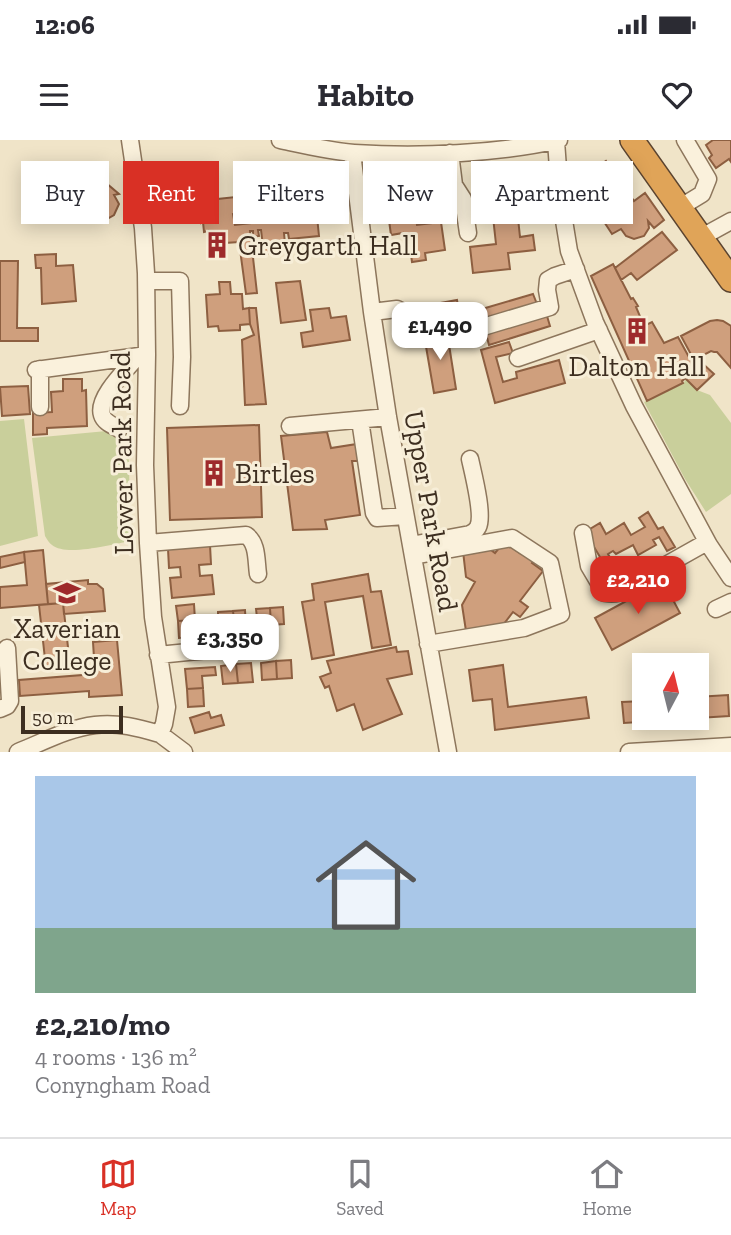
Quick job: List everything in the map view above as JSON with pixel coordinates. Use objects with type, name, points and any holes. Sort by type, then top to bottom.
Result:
[{"type":"highway","points":[[632,140],[731,280]]},
{"type":"street","name":"Lower Park Road","points":[[130,140],[143,228],[146,281],[142,356],[148,543],[153,617],[167,707],[160,734]]},
{"type":"street","points":[[280,140],[352,153],[399,154],[498,149],[557,140],[569,251],[598,330],[624,388],[708,542],[731,578]]},
{"type":"street","points":[[679,208],[702,194],[708,179],[685,140]]},
{"type":"street","name":"Upper Park Road","points":[[352,153],[388,417],[448,752]]},
{"type":"street","points":[[450,153],[454,185],[463,199],[468,233]]},
{"type":"street","points":[[701,238],[731,221]]},
{"type":"street","points":[[483,327],[550,307],[548,280],[576,269]]},
{"type":"street","points":[[146,281],[180,281],[180,406]]},
{"type":"street","points":[[372,312],[397,309],[403,312],[409,336]]},
{"type":"street","points":[[518,358],[598,330]]},
{"type":"street","points":[[40,407],[38,369],[142,356]]},
{"type":"street","points":[[119,429],[106,421],[101,409],[110,389],[142,356]]},
{"type":"street","points":[[290,426],[388,417]]},
{"type":"street","points":[[360,421],[374,513],[377,518],[405,516]]},
{"type":"street","points":[[412,551],[470,534],[477,529],[480,521],[478,495],[470,459]]},
{"type":"street","points":[[583,533],[589,566],[605,593],[615,595],[641,583],[708,542]]},
{"type":"street","points":[[148,543],[246,535],[254,544],[258,574]]},
{"type":"street","points":[[412,551],[512,538],[551,563],[561,614],[524,628],[428,644]]},
{"type":"street","points":[[158,654],[268,645]]},
{"type":"street","points":[[0,709],[10,701],[7,648]]},
{"type":"street","points":[[18,752],[76,729],[96,725],[131,726],[160,734],[184,752]]},
{"type":"street","points":[[629,752],[731,746]]},
{"type":"green space","points":[[686,379],[697,390],[710,395],[731,423],[731,494],[706,512],[644,402],[683,384]]},
{"type":"green space","points":[[24,419],[38,536],[0,546],[0,421]]},
{"type":"green space","points":[[128,429],[131,541],[78,550],[52,545],[45,536],[32,438]]},
{"type":"building","points":[[713,140],[731,140],[731,162],[729,159],[716,168],[709,158],[712,155],[706,145]]},
{"type":"building","points":[[109,186],[119,194],[114,195],[119,204],[114,215],[109,218]]},
{"type":"building","points":[[645,193],[664,220],[654,228],[648,221],[649,228],[644,236],[634,239],[626,236],[621,229],[612,234],[606,224],[633,224],[633,200]]},
{"type":"building","points":[[233,197],[235,225],[318,224],[319,236],[289,239],[288,233],[284,233],[285,244],[275,245],[276,252],[264,254],[261,230],[258,230],[259,236],[253,237],[253,231],[250,231],[257,293],[246,294],[239,242],[225,243],[225,247],[209,249],[208,231],[204,232],[203,224],[219,224],[219,199]]},
{"type":"building","points":[[390,224],[441,224],[445,250],[425,253],[426,260],[412,262],[409,240],[404,239],[403,233],[391,235]]},
{"type":"building","points":[[494,224],[519,224],[520,237],[533,235],[535,250],[508,253],[510,269],[473,273],[470,247],[496,244]]},
{"type":"building","points":[[662,232],[677,250],[637,280],[631,273],[621,280],[615,268]]},
{"type":"building","points":[[56,254],[56,266],[73,265],[76,301],[42,304],[41,268],[36,268],[35,255]]},
{"type":"building","points":[[0,261],[18,261],[17,328],[38,328],[38,341],[0,341]]},
{"type":"building","name":"Dalton Hall","points":[[613,264],[631,299],[633,298],[638,306],[636,307],[644,326],[652,322],[664,343],[678,337],[696,370],[682,381],[683,383],[647,401],[591,276]]},
{"type":"building","points":[[300,281],[306,320],[281,323],[276,283]]},
{"type":"building","points":[[219,282],[230,282],[231,294],[242,294],[243,309],[249,308],[250,324],[240,325],[240,330],[219,331],[218,326],[208,327],[206,295],[220,294]]},
{"type":"building","points":[[533,294],[537,304],[485,320],[482,309]]},
{"type":"building","points":[[457,300],[464,343],[450,345],[447,328],[418,333],[413,308]]},
{"type":"building","points":[[249,308],[256,308],[266,404],[245,405],[242,340],[254,335]]},
{"type":"building","points":[[329,308],[331,318],[346,316],[350,340],[303,347],[301,333],[313,331],[310,310]]},
{"type":"building","points":[[547,316],[550,326],[489,345],[486,334]]},
{"type":"building","points":[[717,320],[731,326],[731,368],[717,352],[711,351],[694,360],[681,336]]},
{"type":"building","points":[[447,332],[456,389],[434,393],[424,335]]},
{"type":"building","points":[[509,342],[513,353],[496,357],[503,382],[517,378],[516,372],[559,360],[565,383],[495,403],[481,350]]},
{"type":"building","points":[[702,363],[714,374],[697,390],[686,379]]},
{"type":"building","points":[[63,379],[82,379],[82,391],[86,390],[87,426],[47,428],[47,434],[33,435],[33,413],[52,412],[51,392],[63,391]]},
{"type":"building","points":[[28,386],[30,414],[2,416],[0,387]]},
{"type":"building","name":"Birtles","points":[[259,425],[262,517],[170,520],[167,428]]},
{"type":"building","points":[[327,432],[331,448],[357,444],[359,461],[352,461],[360,515],[325,520],[327,529],[293,530],[281,436]]},
{"type":"building","points":[[648,512],[658,529],[663,527],[675,547],[667,551],[659,537],[653,540],[656,545],[638,555],[633,545],[616,554],[613,551],[608,554],[616,568],[609,572],[585,532],[600,523],[606,534],[624,523],[631,535],[645,527],[639,518]]},
{"type":"building","points":[[504,542],[521,554],[525,549],[536,557],[532,563],[543,571],[520,601],[528,607],[520,617],[513,612],[503,625],[466,631],[462,605],[475,582],[466,577],[463,551],[487,547],[495,553]]},
{"type":"building","points":[[210,545],[211,564],[199,565],[200,576],[212,575],[214,594],[172,598],[170,578],[181,577],[180,567],[169,568],[168,549]]},
{"type":"building","points":[[43,550],[48,604],[0,608],[0,587],[27,585],[24,552]]},
{"type":"building","points":[[24,552],[25,562],[0,568],[0,557]]},
{"type":"building","points":[[368,574],[371,592],[381,591],[391,645],[372,648],[363,596],[325,602],[334,655],[312,659],[302,602],[314,600],[312,584]]},
{"type":"building","points":[[88,580],[88,584],[97,584],[103,589],[105,611],[64,614],[63,603],[48,604],[46,584]]},
{"type":"building","points":[[663,581],[680,613],[612,650],[595,618]]},
{"type":"building","points":[[63,603],[70,665],[46,668],[39,605]]},
{"type":"building","points":[[194,604],[195,620],[178,621],[176,606]]},
{"type":"building","points":[[283,607],[284,624],[271,625],[270,608]]},
{"type":"building","points":[[270,608],[271,625],[258,626],[256,609]]},
{"type":"building","points":[[245,610],[246,628],[235,629],[233,611]]},
{"type":"building","points":[[233,611],[235,629],[213,631],[212,619],[218,618],[218,612]]},
{"type":"building","points":[[195,620],[195,625],[208,624],[209,636],[179,638],[178,621]]},
{"type":"building","points":[[117,640],[122,695],[89,697],[89,691],[20,696],[19,680],[95,674],[93,642]]},
{"type":"building","points":[[396,647],[397,652],[408,651],[412,674],[387,679],[402,714],[363,730],[354,704],[337,711],[329,686],[325,688],[320,677],[331,673],[327,661]]},
{"type":"building","points":[[291,660],[292,678],[277,679],[276,661]]},
{"type":"building","points":[[276,661],[277,679],[262,680],[261,663]]},
{"type":"building","points":[[251,663],[253,682],[238,683],[236,664]]},
{"type":"building","points":[[236,664],[238,683],[223,684],[221,666]]},
{"type":"building","points":[[503,665],[508,707],[586,697],[589,718],[495,730],[492,699],[473,701],[469,670]]},
{"type":"building","points":[[215,667],[216,675],[202,676],[203,688],[187,689],[185,669]]},
{"type":"building","points":[[203,688],[204,706],[188,707],[187,689]]},
{"type":"building","points":[[728,695],[729,716],[709,717],[709,696]]},
{"type":"building","points":[[622,702],[632,702],[632,722],[624,723]]},
{"type":"building","points":[[209,712],[211,718],[221,715],[224,725],[195,733],[190,718]]},
{"type":"place","name":"Greygarth Hall","points":[[217,245]]},
{"type":"place","name":"Dalton Hall","points":[[637,331]]},
{"type":"place","name":"Birtles","points":[[214,473]]},
{"type":"place","name":"Xaverian College","points":[[67,593]]}]
